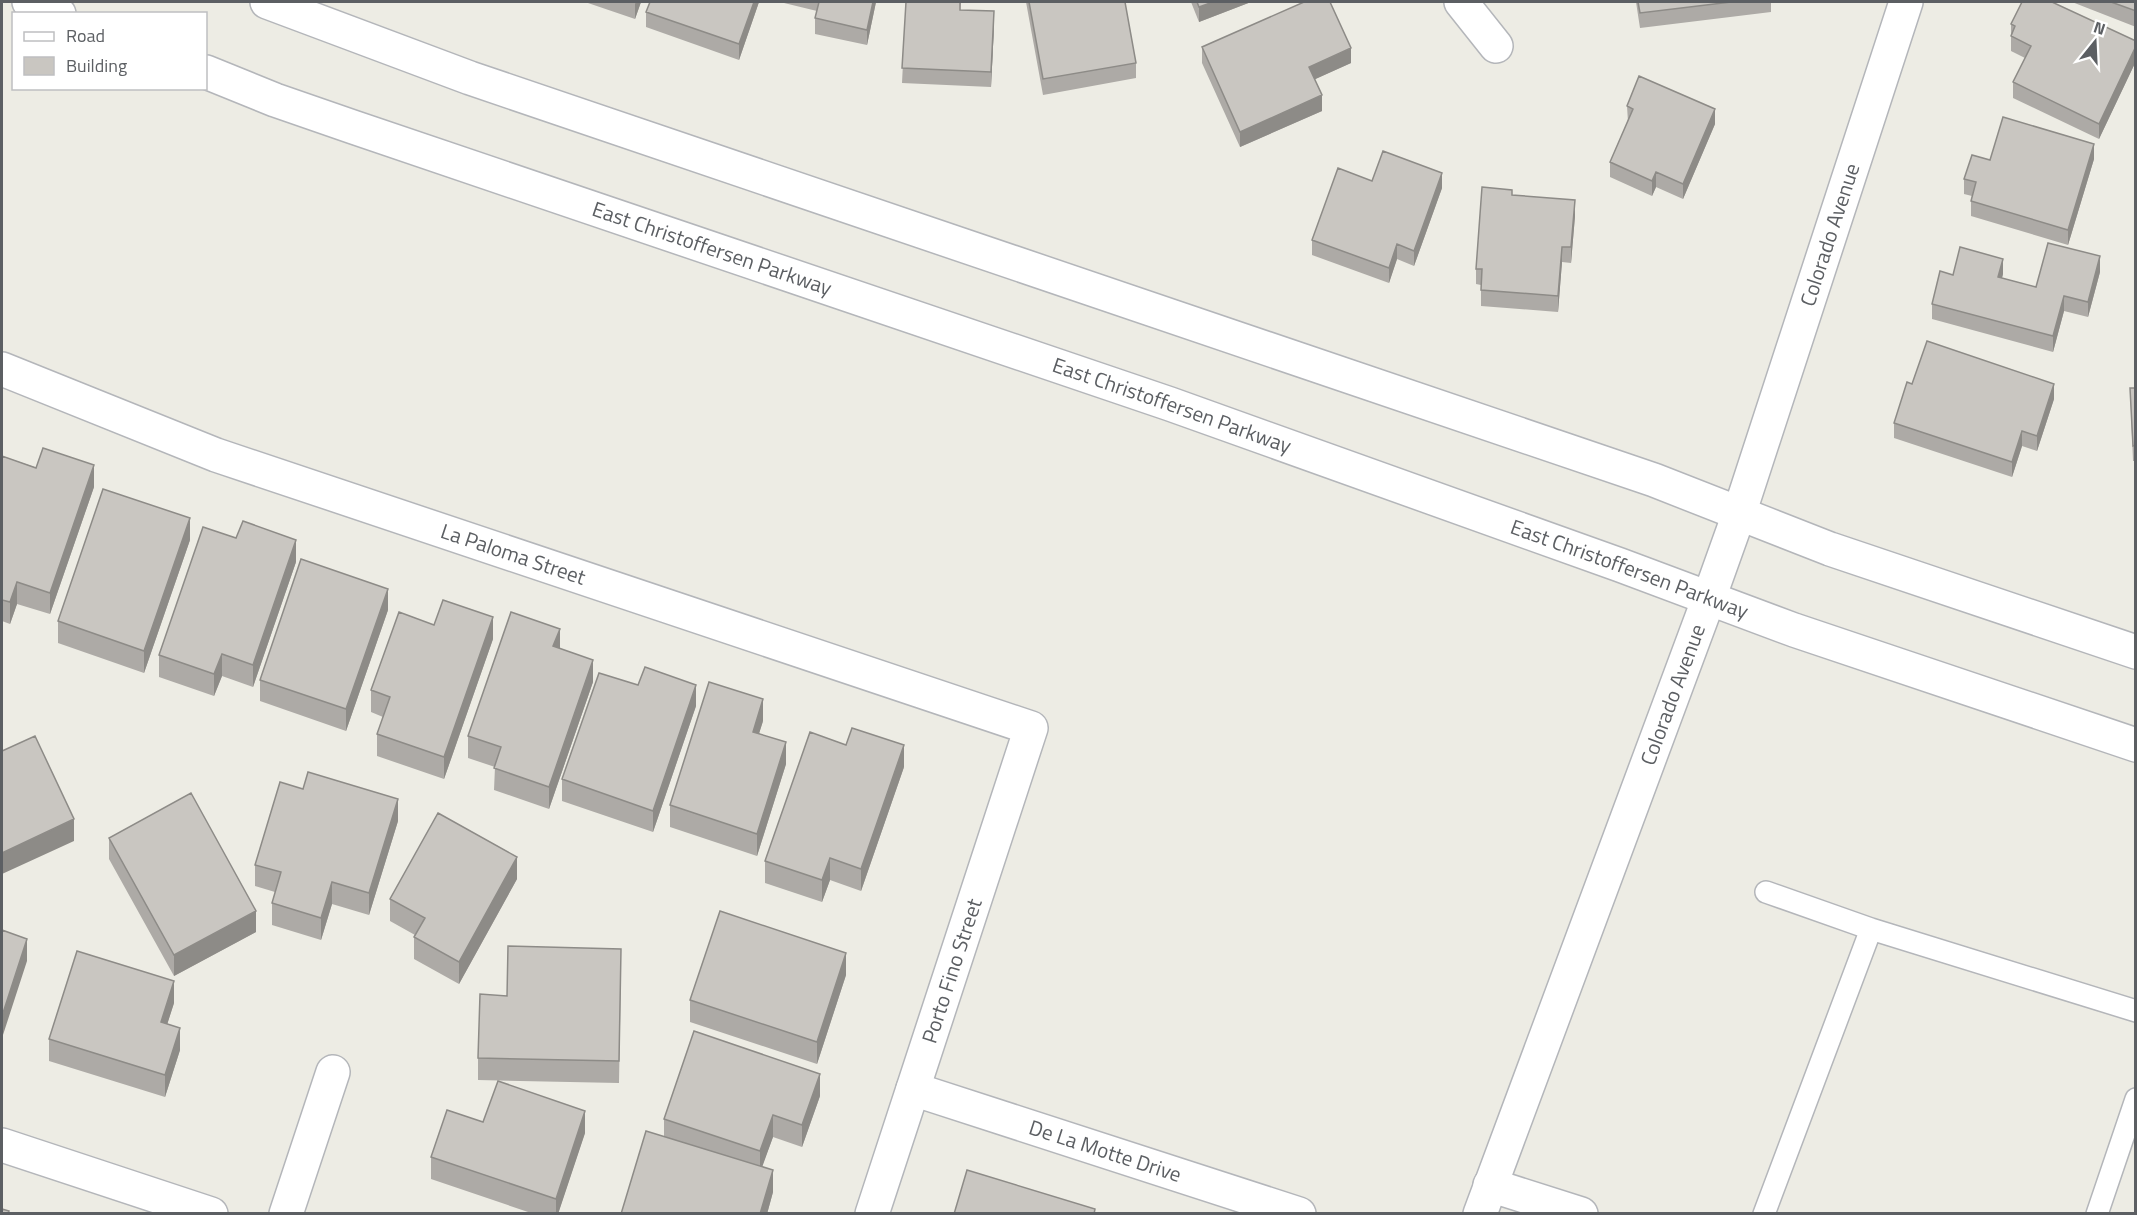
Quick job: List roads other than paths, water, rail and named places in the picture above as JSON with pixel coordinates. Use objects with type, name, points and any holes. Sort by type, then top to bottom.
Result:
[{"type":"street","points":[[29,2],[53,12]]},
{"type":"street","points":[[267,2],[470,78],[1642,477],[1830,549],[2136,652]]},
{"type":"street","points":[[1461,2],[1496,46]]},
{"type":"street","name":"Colorado Avenue","points":[[1485,1199],[1739,514],[1906,2]]},
{"type":"street","name":"East Christoffersen Parkway","points":[[207,72],[331,119],[1204,416],[1794,630],[2136,745]]},
{"type":"street","name":"La Paloma Street","points":[[2,369],[216,454],[1031,728]]},
{"type":"street","name":"Porto Fino Street","points":[[872,1214],[1031,728]]},
{"type":"street","points":[[286,1214],[333,1072]]},
{"type":"street","name":"De La Motte Drive","points":[[913,1089],[1299,1214]]},
{"type":"street","points":[[2,1145],[211,1214]]},
{"type":"street","points":[[1485,1199],[1581,1214]]},
{"type":"lane","points":[[1766,892],[1871,928],[2136,1011]]},
{"type":"lane","points":[[1764,1214],[1871,928]]},
{"type":"lane","points":[[2097,1214],[2136,1099]]}]
